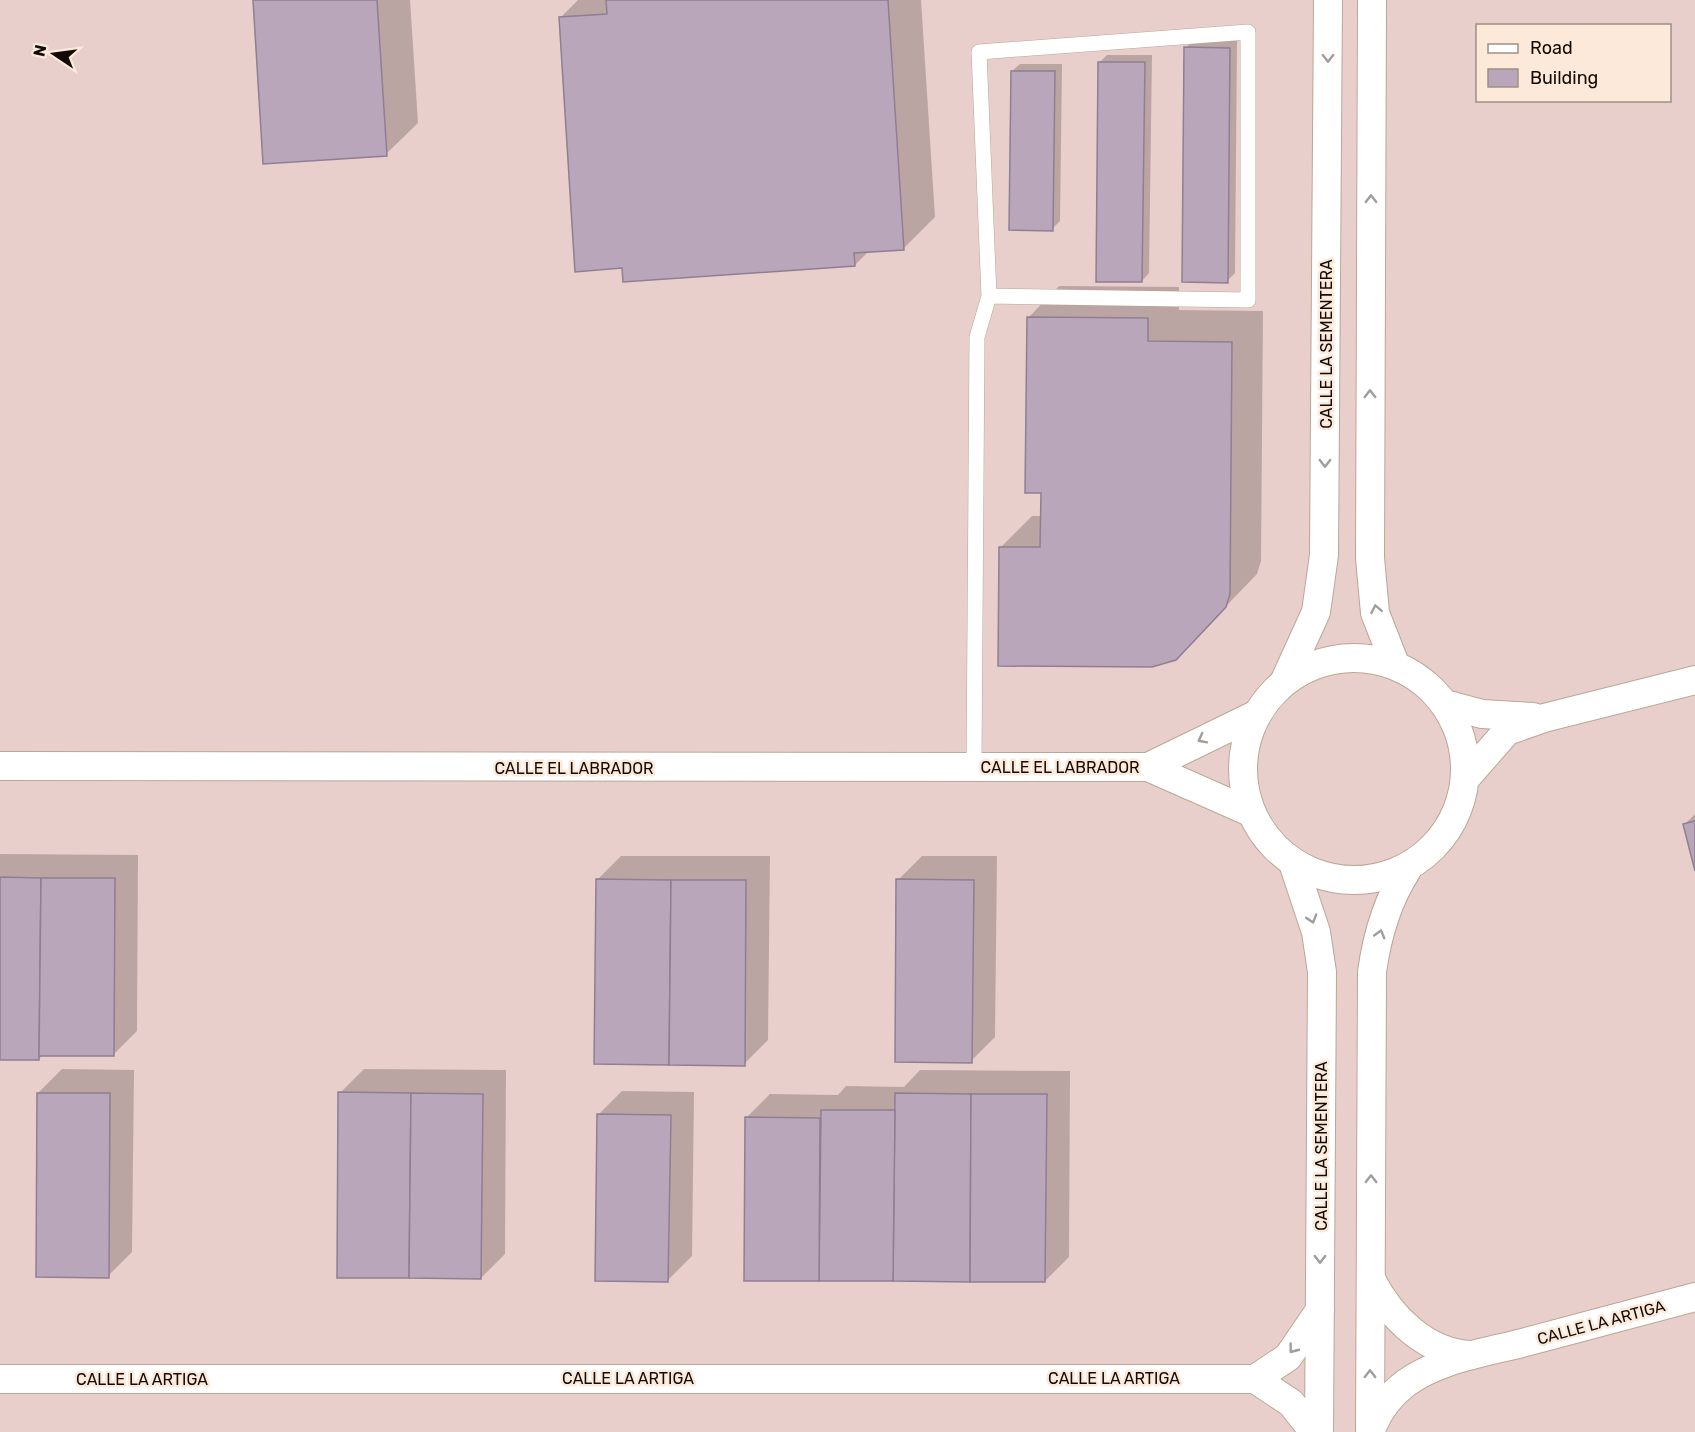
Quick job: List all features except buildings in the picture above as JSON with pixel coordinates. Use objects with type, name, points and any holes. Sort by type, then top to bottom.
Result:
[{"type":"street","name":"CALLE LA SEMENTERA","points":[[1285,680],[1316,612],[1324,555],[1328,0]]},
{"type":"street","points":[[1372,0],[1370,558],[1375,613],[1395,664]]},
{"type":"street","points":[[1370,1432],[1372,972],[1378,939],[1389,904],[1407,870],[1432,849],[1454,817],[1465,779],[1461,740],[1445,704],[1423,681],[1395,664],[1338,658],[1285,680],[1255,715],[1242,763],[1250,812],[1268,841],[1293,863],[1345,880],[1376,879],[1407,870]]},
{"type":"street","points":[[1465,779],[1507,731],[1544,718],[1695,680]]},
{"type":"street","points":[[1445,704],[1482,714],[1544,718]]},
{"type":"street","name":"CALLE EL LABRADOR","points":[[1148,767],[1255,715]]},
{"type":"street","name":"CALLE EL LABRADOR","points":[[0,766],[1148,767],[1250,812]]},
{"type":"street","name":"CALLE LA SEMENTERA","points":[[1293,863],[1316,932],[1322,972],[1319,1432]]},
{"type":"street","name":"CALLE LA ARTIGA","points":[[1370,1278],[1389,1309],[1412,1330],[1443,1350],[1471,1355]]},
{"type":"street","name":"CALLE LA ARTIGA","points":[[1370,1432],[1383,1406],[1406,1383],[1433,1368],[1471,1355],[1695,1297]]},
{"type":"street","points":[[1314,1432],[1291,1403],[1255,1379],[1288,1357],[1320,1310]]},
{"type":"street","name":"CALLE LA ARTIGA","points":[[0,1379],[1255,1379]]},
{"type":"lane","points":[[974,767],[977,337],[989,296],[979,52],[1248,32],[1248,300],[989,296]]},
{"type":"shaded area","points":[[0,0],[1695,0],[1695,1432],[0,1432]]}]
